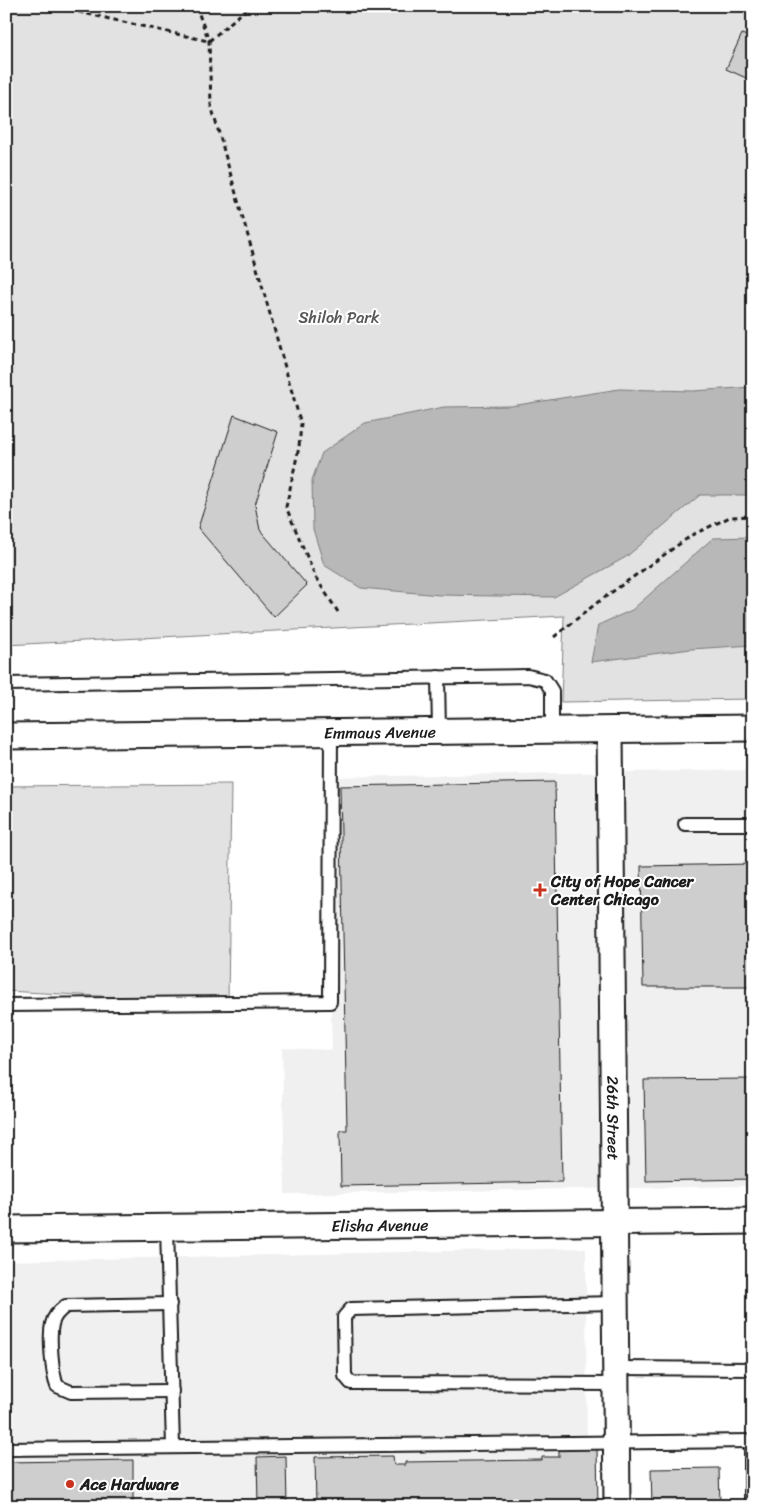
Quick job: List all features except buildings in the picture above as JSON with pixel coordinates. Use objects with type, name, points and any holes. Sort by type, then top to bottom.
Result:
[{"type":"street","name":"Emmaus Avenue","points":[[6,736],[331,731],[753,728]]},
{"type":"street","name":"26th Street","points":[[610,730],[617,1506]]},
{"type":"street","name":"Elisha Avenue","points":[[6,1229],[753,1220]]},
{"type":"lane","points":[[6,684],[528,676],[545,680],[552,691],[552,730]]},
{"type":"lane","points":[[438,677],[439,731]]},
{"type":"lane","points":[[6,1005],[330,1002],[331,731]]},
{"type":"lane","points":[[685,824],[753,824]]},
{"type":"lane","points":[[167,1227],[173,1447]]},
{"type":"lane","points":[[615,1303],[351,1309],[344,1318],[344,1376],[352,1383],[616,1376],[753,1369]]},
{"type":"lane","points":[[170,1304],[66,1306],[58,1312],[52,1324],[52,1374],[57,1386],[71,1392],[172,1391]]},
{"type":"lane","points":[[6,1449],[752,1440],[751,1506]]},
{"type":"path","points":[[52,6],[209,41]]},
{"type":"path","points":[[196,6],[209,41],[211,105],[301,424],[299,447],[286,507],[316,578],[338,612]]},
{"type":"path","points":[[209,41],[250,6]]},
{"type":"path","points":[[554,637],[598,602],[692,535],[730,517],[753,516]]},
{"type":"shaded area","points":[[753,387],[753,495],[700,495],[626,557],[554,597],[440,595],[361,588],[324,565],[313,529],[312,480],[322,453],[365,423],[444,407],[511,406],[619,389],[693,391]]},
{"type":"shaded area","points":[[753,537],[753,645],[691,649],[591,662],[598,625],[632,610],[713,538]]},
{"type":"shaded area","name":"City of Hope Cancer Center Chicago","points":[[753,770],[753,1186],[285,1194],[282,1048],[332,1050],[325,777]]},
{"type":"shaded area","points":[[586,1248],[587,1506],[6,1506],[6,1261]]},
{"type":"green space","name":"Shiloh Park","points":[[6,6],[753,6],[753,699],[561,702],[564,616],[6,645]]},
{"type":"green space","points":[[231,784],[228,1003],[6,991],[6,786]]},
{"type":"place","name":"City of Hope Cancer Center Chicago","points":[[540,890]]},
{"type":"place","name":"Ace Hardware","points":[[70,1484]]}]
